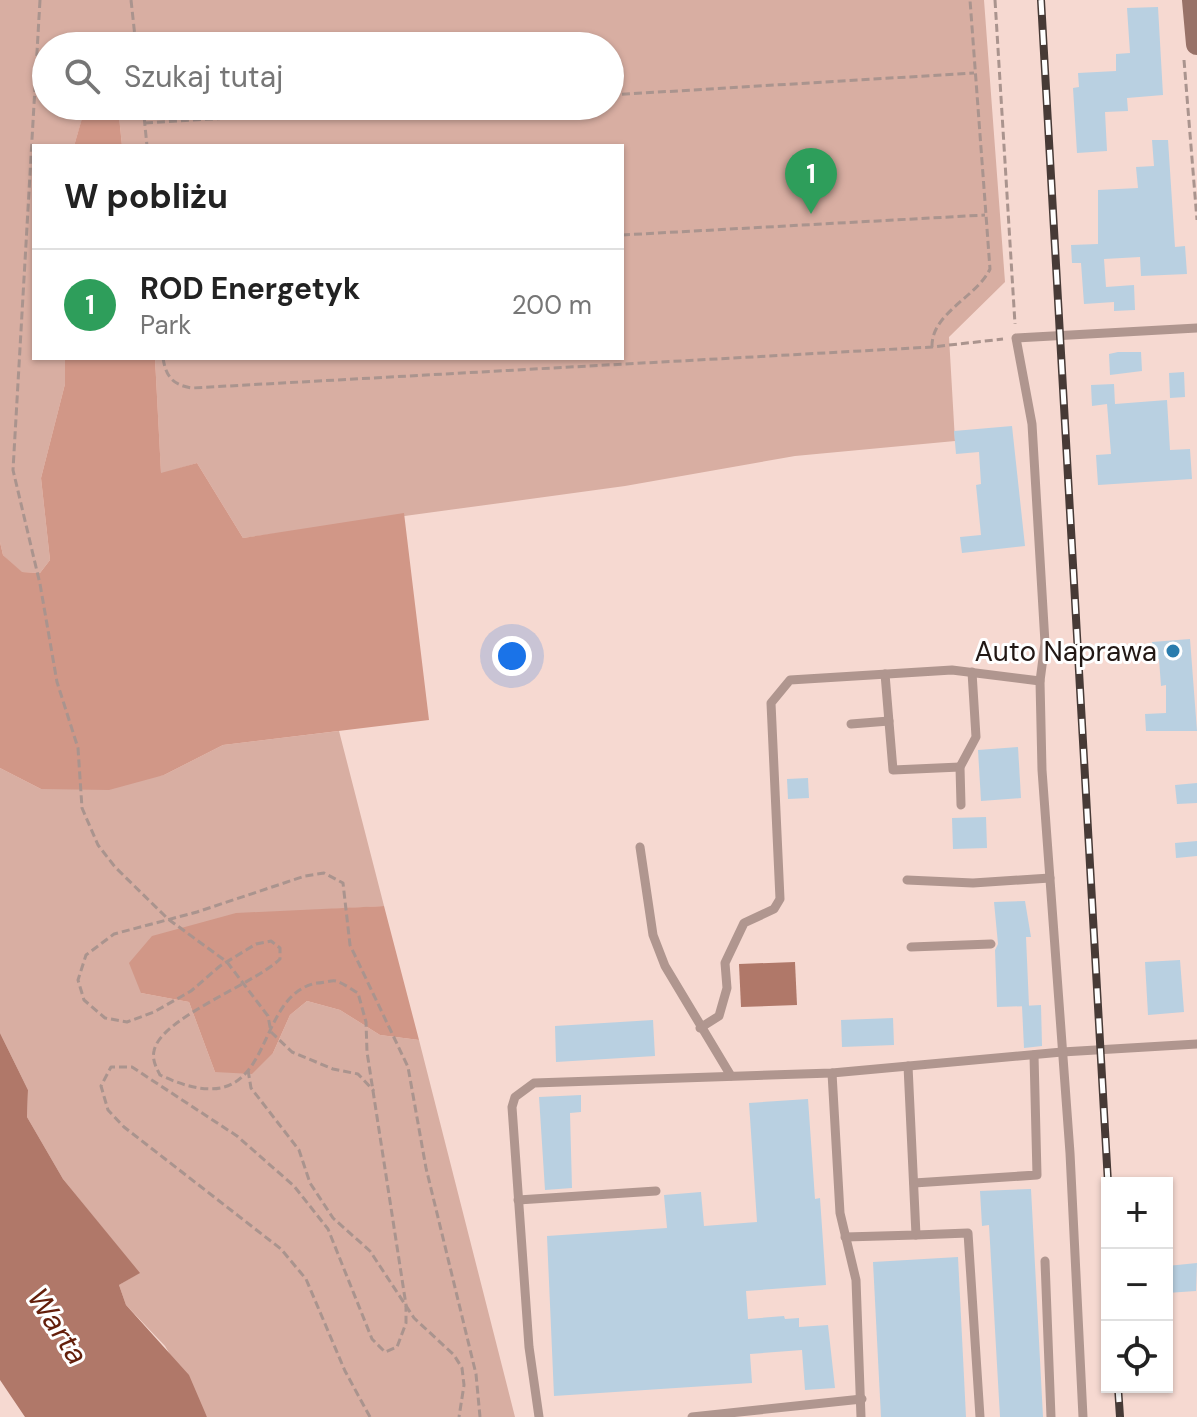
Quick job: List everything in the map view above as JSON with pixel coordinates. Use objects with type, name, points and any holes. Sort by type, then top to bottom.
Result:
[{"type":"main road","points":[[1190,46],[1193,0]]},
{"type":"lane","points":[[1083,1417],[1050,878],[1040,681],[1045,643],[1032,424],[1016,338],[1197,328]]},
{"type":"lane","points":[[700,1028],[719,1016],[727,988],[725,963],[744,923],[774,909],[780,899],[771,703],[790,680],[972,672],[1040,681]]},
{"type":"lane","points":[[961,805],[960,767],[976,737],[972,672]]},
{"type":"lane","points":[[885,674],[893,770],[960,767]]},
{"type":"lane","points":[[851,724],[889,721]]},
{"type":"lane","points":[[640,847],[653,935],[665,966],[731,1076]]},
{"type":"lane","points":[[907,880],[973,883],[1050,878]]},
{"type":"lane","points":[[911,947],[991,944]]},
{"type":"lane","points":[[539,1417],[529,1347],[512,1107],[522,1089],[534,1083],[832,1073],[1062,1052],[1197,1044]]},
{"type":"lane","points":[[914,1183],[1037,1175],[1034,1055]]},
{"type":"lane","points":[[908,1066],[916,1235]]},
{"type":"lane","points":[[832,1073],[840,1213],[856,1280],[861,1417]]},
{"type":"lane","points":[[518,1200],[656,1191]]},
{"type":"lane","points":[[845,1237],[968,1233],[980,1417]]},
{"type":"lane","points":[[1045,1261],[1051,1417]]},
{"type":"lane","points":[[692,1417],[862,1399]]},
{"type":"path","points":[[38,32],[40,0]]},
{"type":"path","points":[[131,0],[134,32]]},
{"type":"path","points":[[932,347],[932,337],[940,323],[983,284],[990,269],[970,0]]},
{"type":"path","points":[[164,360],[170,379],[178,386],[192,388],[932,347],[1016,338],[995,0]]},
{"type":"path","points":[[1190,46],[1197,220]]},
{"type":"path","points":[[624,94],[974,73]]},
{"type":"path","points":[[33,120],[13,470],[40,584],[57,682],[78,748],[82,808],[98,845],[115,867],[168,919],[227,962],[268,1016],[271,1032],[292,1052],[333,1069],[358,1074],[376,1093]]},
{"type":"path","points":[[145,120],[147,144]]},
{"type":"path","points":[[145,123],[195,120]]},
{"type":"path","points":[[624,235],[985,215]]},
{"type":"path","points":[[370,1417],[345,1371],[306,1279],[281,1249],[124,1127],[108,1110],[101,1086],[111,1067],[132,1067],[237,1136],[294,1186],[328,1229],[372,1339],[385,1352],[397,1347],[406,1323],[406,1305],[376,1093],[358,993],[335,980],[307,985],[280,1011],[261,1056],[236,1083],[207,1088],[179,1084],[160,1075],[153,1060],[154,1047],[165,1032],[213,1000],[244,986],[280,959],[280,948],[271,941],[256,944],[227,962],[191,991],[154,1012],[127,1022],[105,1018],[84,1000],[78,980],[86,955],[114,934],[254,895],[305,876],[324,873],[343,883],[350,945],[408,1067],[426,1168],[476,1374],[480,1417]]},
{"type":"path","points":[[248,1070],[251,1088],[299,1150],[310,1183],[333,1218],[370,1251],[386,1280],[414,1318],[454,1355],[462,1368],[464,1385],[459,1417]]},
{"type":"shaded area","points":[[0,0],[984,0],[1005,282],[949,337],[955,441],[795,456],[625,486],[243,538],[197,463],[161,474],[155,360],[624,360],[624,144],[122,144],[119,120],[624,120],[624,32],[32,32],[32,120],[82,120],[75,144],[32,144],[32,360],[65,360],[65,384],[41,478],[50,560],[40,573],[21,572],[3,555],[0,542]]},
{"type":"shaded area","points":[[82,120],[119,120],[122,144],[75,144]]},
{"type":"shaded area","points":[[65,360],[155,360],[161,473],[197,463],[243,538],[404,513],[429,720],[223,745],[164,775],[109,790],[41,789],[0,768],[0,542],[3,555],[22,572],[40,573],[50,560],[41,478],[65,384]]},
{"type":"shaded area","points":[[339,731],[384,906],[315,910],[141,993],[189,1002],[215,1072],[273,1053],[290,1015],[307,1001],[340,1010],[380,1035],[419,1040],[515,1417],[207,1417],[165,1346],[126,1305],[119,1285],[139,1273],[63,1179],[27,1117],[28,1090],[0,1033],[0,768],[41,789],[164,775],[223,745]]},
{"type":"shaded area","points":[[384,906],[419,1040],[380,1035],[340,1010],[307,1001],[290,1015],[273,1053],[252,1074],[215,1072],[189,1002],[141,993],[129,963],[152,936],[236,913]]},
{"type":"water","points":[[795,962],[797,1005],[741,1007],[739,964]]},
{"type":"water","name":"Warta","points":[[0,1033],[28,1090],[27,1117],[63,1179],[140,1273],[119,1285],[126,1305],[189,1375],[207,1417],[25,1417],[0,1380]]},
{"type":"building","points":[[1158,7],[1163,95],[1127,98],[1128,111],[1105,112],[1107,151],[1077,153],[1073,88],[1079,87],[1078,73],[1116,71],[1116,54],[1130,53],[1127,8]]},
{"type":"building","points":[[1152,140],[1168,140],[1175,247],[1185,246],[1187,274],[1141,276],[1140,257],[1104,259],[1106,287],[1134,285],[1135,310],[1114,311],[1114,302],[1084,304],[1081,263],[1072,263],[1071,245],[1098,244],[1098,190],[1138,188],[1136,167],[1154,166]]},
{"type":"building","points":[[1141,352],[1142,371],[1110,375],[1109,354]]},
{"type":"building","points":[[1184,372],[1185,397],[1170,398],[1169,373]]},
{"type":"building","points":[[1114,384],[1115,404],[1167,400],[1170,450],[1190,449],[1192,479],[1098,485],[1096,455],[1111,454],[1107,404],[1092,406],[1091,385]]},
{"type":"building","points":[[1012,426],[1025,546],[962,553],[960,537],[981,535],[976,485],[981,484],[979,452],[956,454],[954,431]]},
{"type":"building","points":[[1190,639],[1197,731],[1146,731],[1145,714],[1166,713],[1166,685],[1161,686],[1159,659],[1153,659],[1152,642]]},
{"type":"building","points":[[1018,747],[1021,798],[981,801],[978,750]]},
{"type":"building","points":[[808,778],[809,798],[788,799],[787,779]]},
{"type":"building","points":[[1197,783],[1197,803],[1177,804],[1175,785]]},
{"type":"building","points":[[986,817],[987,848],[953,849],[952,818]]},
{"type":"building","points":[[1197,841],[1197,856],[1176,858],[1175,843]]},
{"type":"building","points":[[1025,901],[1031,937],[1026,937],[1029,1006],[997,1007],[995,950],[998,944],[994,902]]},
{"type":"building","points":[[1180,960],[1184,1012],[1148,1015],[1145,962]]},
{"type":"building","points":[[1041,1005],[1042,1046],[1024,1048],[1022,1006]]},
{"type":"building","points":[[893,1018],[894,1045],[842,1047],[841,1020]]},
{"type":"building","points":[[653,1020],[655,1056],[556,1062],[555,1026]]},
{"type":"building","points":[[581,1095],[581,1112],[570,1113],[572,1188],[545,1190],[539,1097]]},
{"type":"building","points":[[808,1099],[815,1199],[820,1198],[826,1285],[746,1291],[748,1319],[784,1316],[785,1319],[799,1318],[799,1327],[828,1325],[835,1388],[805,1390],[802,1350],[750,1354],[752,1383],[554,1396],[547,1236],[667,1228],[664,1195],[701,1192],[704,1226],[757,1222],[749,1103]]},
{"type":"building","points":[[1031,1189],[1043,1417],[1000,1417],[989,1225],[982,1226],[980,1191]]},
{"type":"building","points":[[958,1257],[966,1417],[881,1417],[873,1262]]},
{"type":"building","points":[[1197,1263],[1196,1291],[1173,1293],[1173,1265]]},
{"type":"railway","points":[[1041,0],[1108,1177]]},
{"type":"railway","points":[[1118,1393],[1120,1417]]},
{"type":"place","name":"ROD Energetyk","points":[[811,214]]},
{"type":"place","name":"Auto Naprawa","points":[[1173,651]]}]
